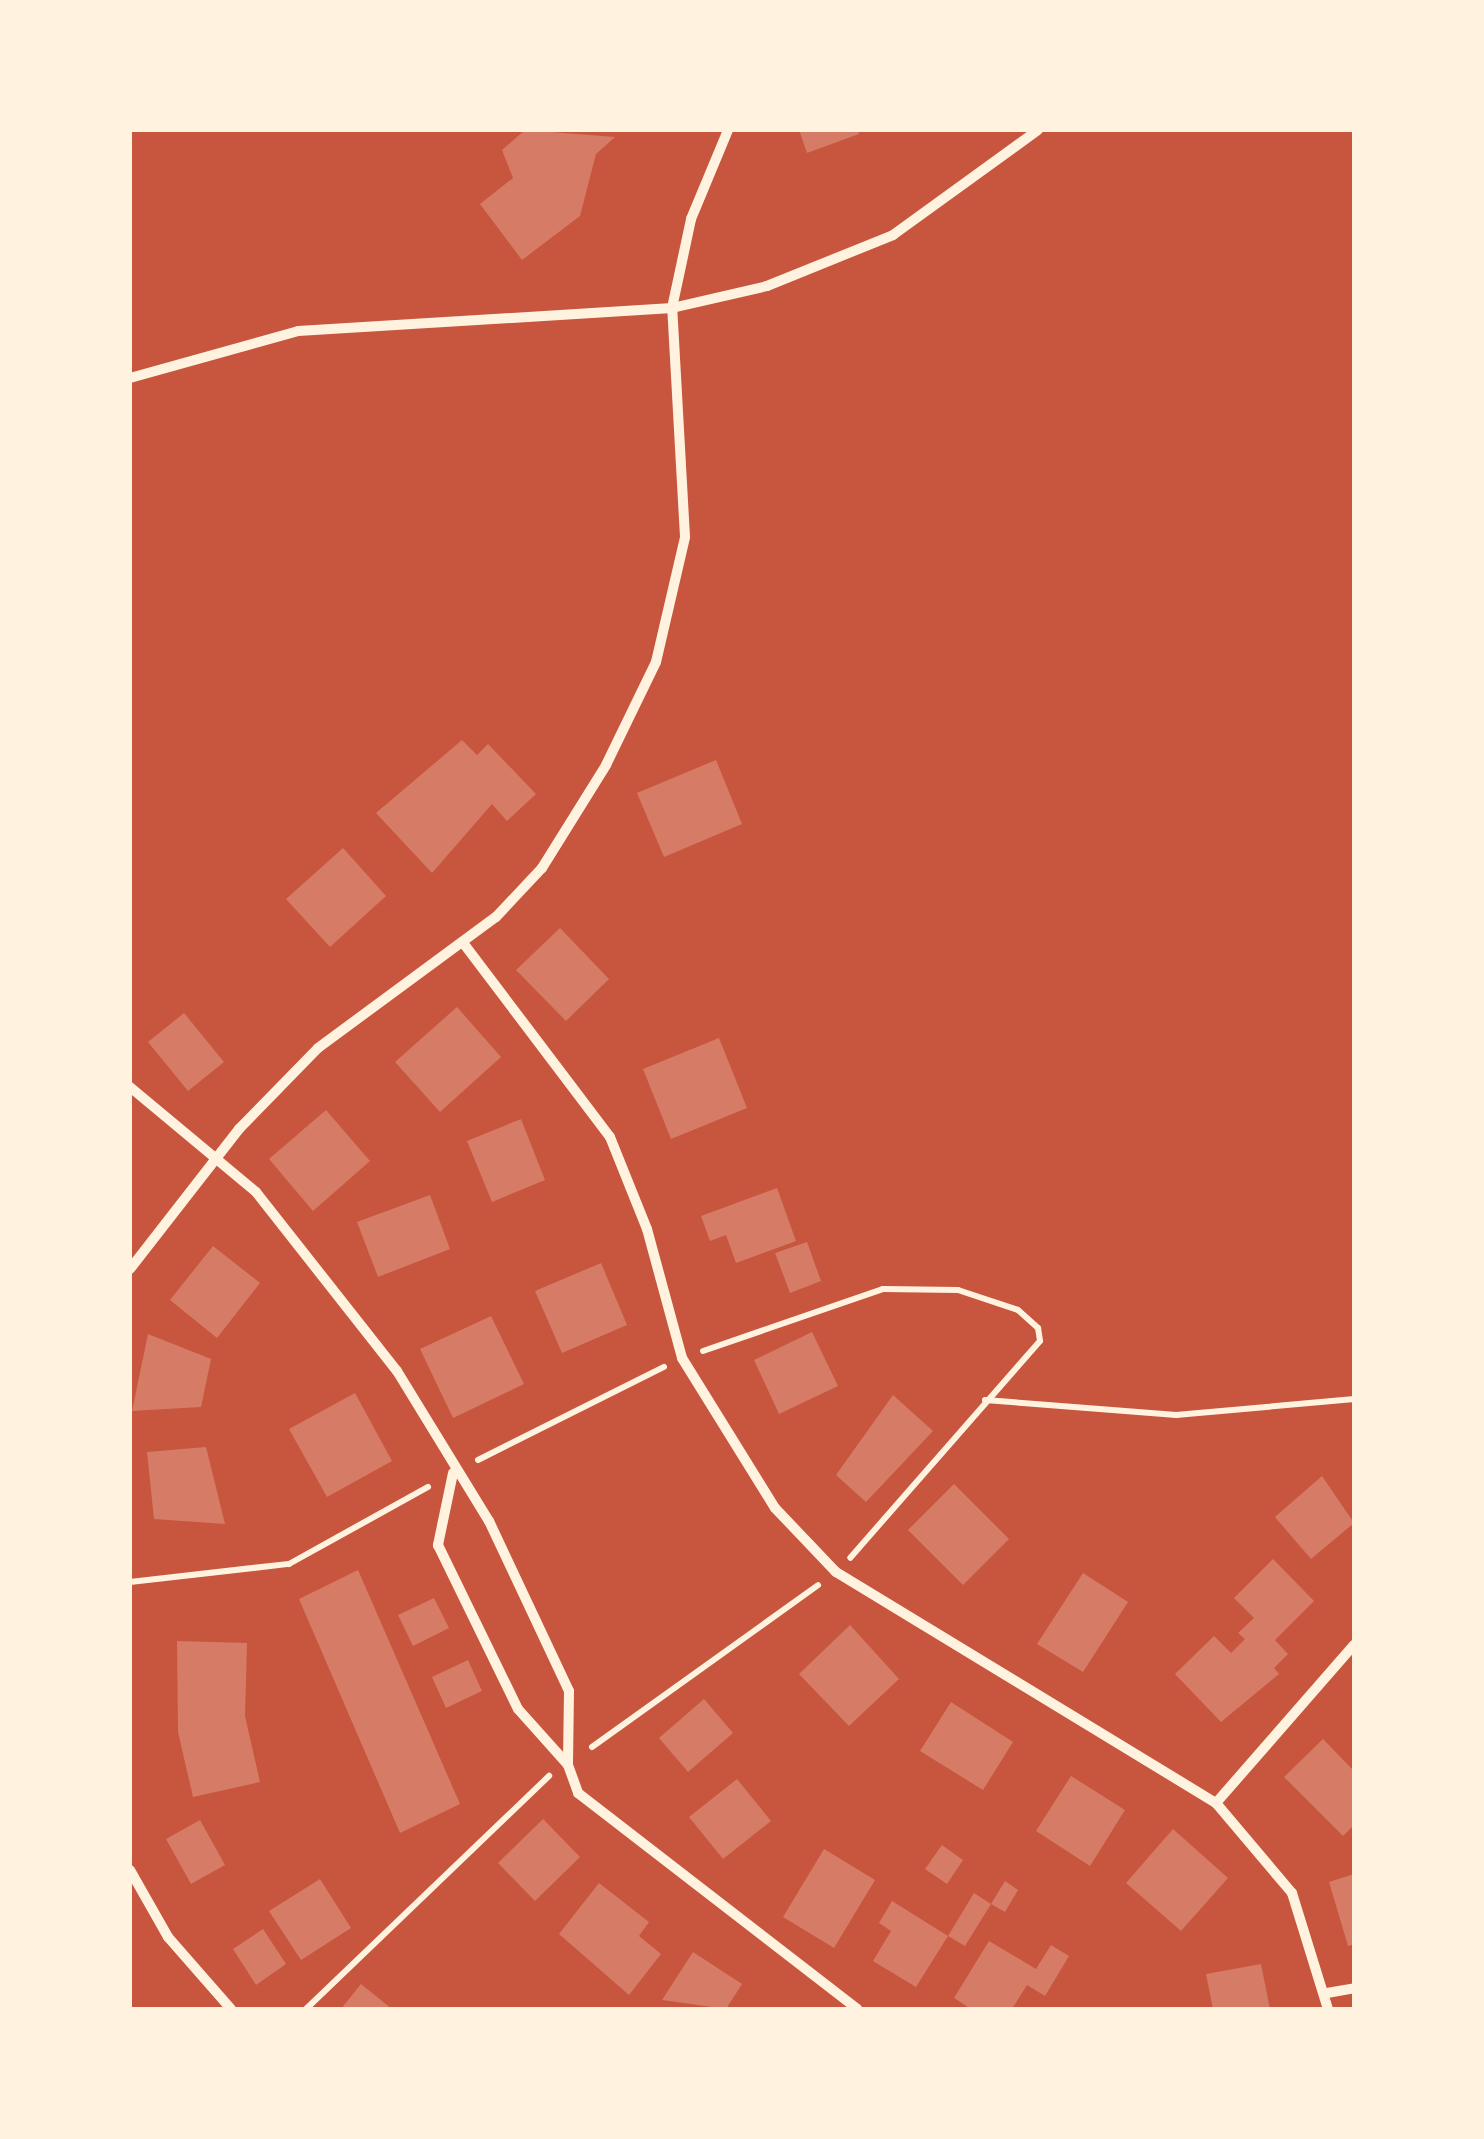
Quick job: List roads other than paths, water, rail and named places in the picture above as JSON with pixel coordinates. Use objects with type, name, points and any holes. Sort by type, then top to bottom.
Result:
[{"type":"street","points":[[130,1268],[220,1157],[318,1048],[464,944],[542,868],[656,662],[685,537],[672,308],[692,218],[728,130]]},
{"type":"street","points":[[130,378],[298,332],[672,308],[841,260],[908,225],[1038,130]]},
{"type":"street","points":[[464,944],[610,1137],[648,1230],[682,1358],[775,1508],[836,1572],[1216,1803],[1292,1893],[1328,2009]]},
{"type":"street","points":[[130,1087],[220,1157],[336,1284],[453,1473],[489,1521],[569,1692],[568,1765],[578,1793],[623,1833],[857,2009]]},
{"type":"street","points":[[453,1473],[438,1545],[518,1710],[568,1765]]},
{"type":"street","points":[[1216,1803],[1354,1644]]},
{"type":"street","points":[[130,1870],[168,1936],[231,2009]]},
{"type":"street","points":[[1326,1993],[1354,1988]]}]
